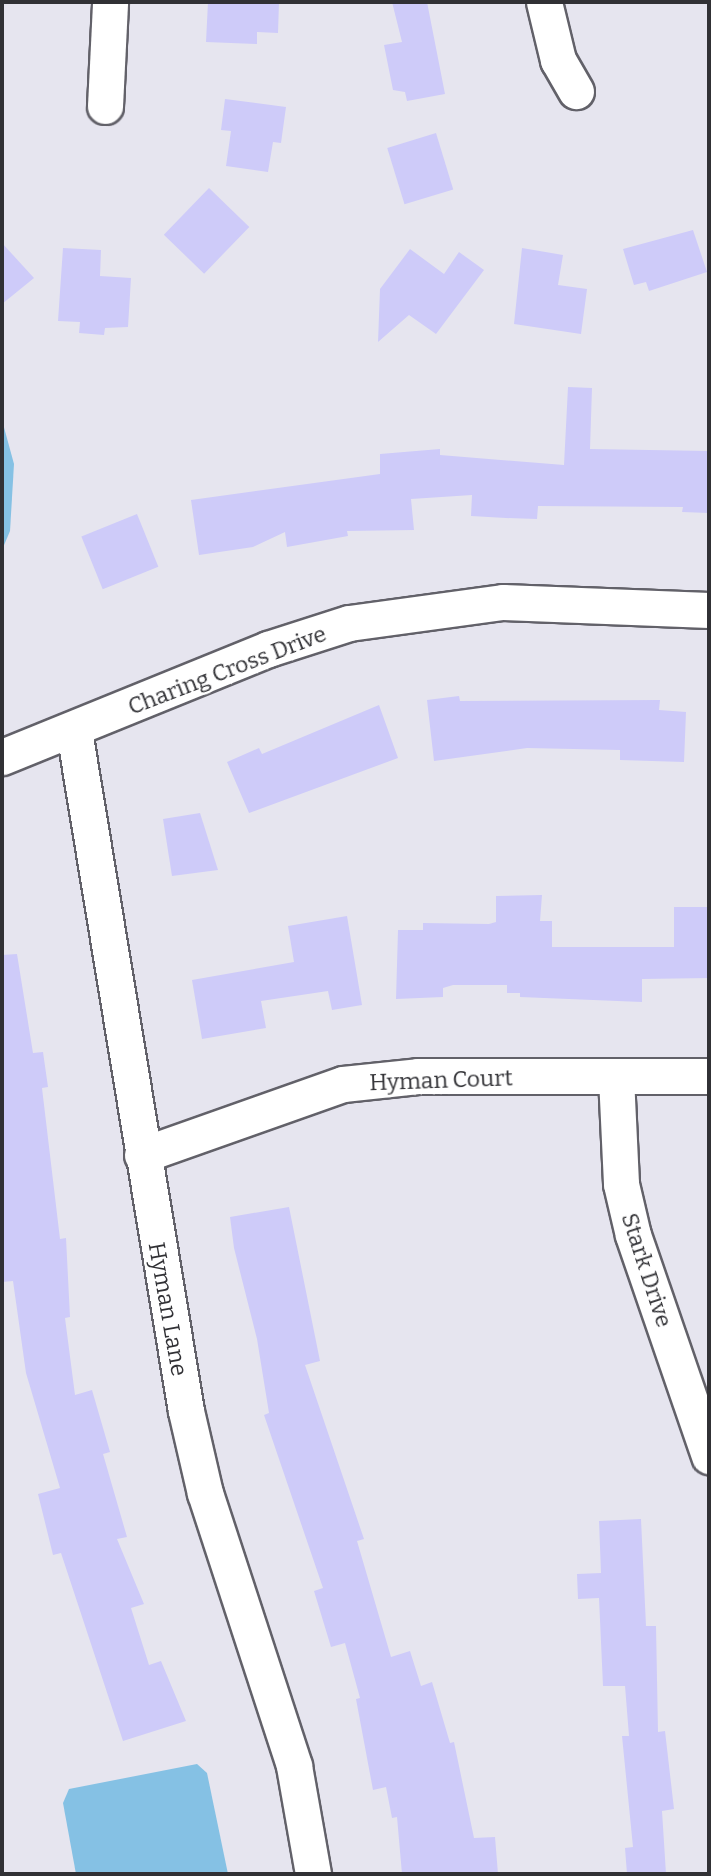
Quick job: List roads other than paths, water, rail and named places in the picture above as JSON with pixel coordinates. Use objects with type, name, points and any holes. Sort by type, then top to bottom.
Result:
[{"type":"street","points":[[105,106],[110,2]]},
{"type":"street","points":[[544,2],[558,60],[576,91]]},
{"type":"street","name":"Charing Cross Drive","points":[[2,757],[74,731],[268,649],[349,623],[503,602],[709,610]]},
{"type":"street","name":"Hyman Lane","points":[[74,731],[172,1338],[205,1493],[294,1766],[313,1874]]},
{"type":"street","name":"Hyman Court","points":[[142,1155],[343,1084],[418,1076],[709,1076]]},
{"type":"street","name":"Stark Drive","points":[[616,1077],[621,1184],[633,1235],[709,1456]]},
{"type":"water","points":[[2,420],[14,464],[10,531],[2,550]]},
{"type":"water","points":[[197,1764],[207,1773],[228,1874],[76,1874],[63,1803],[69,1789]]}]
